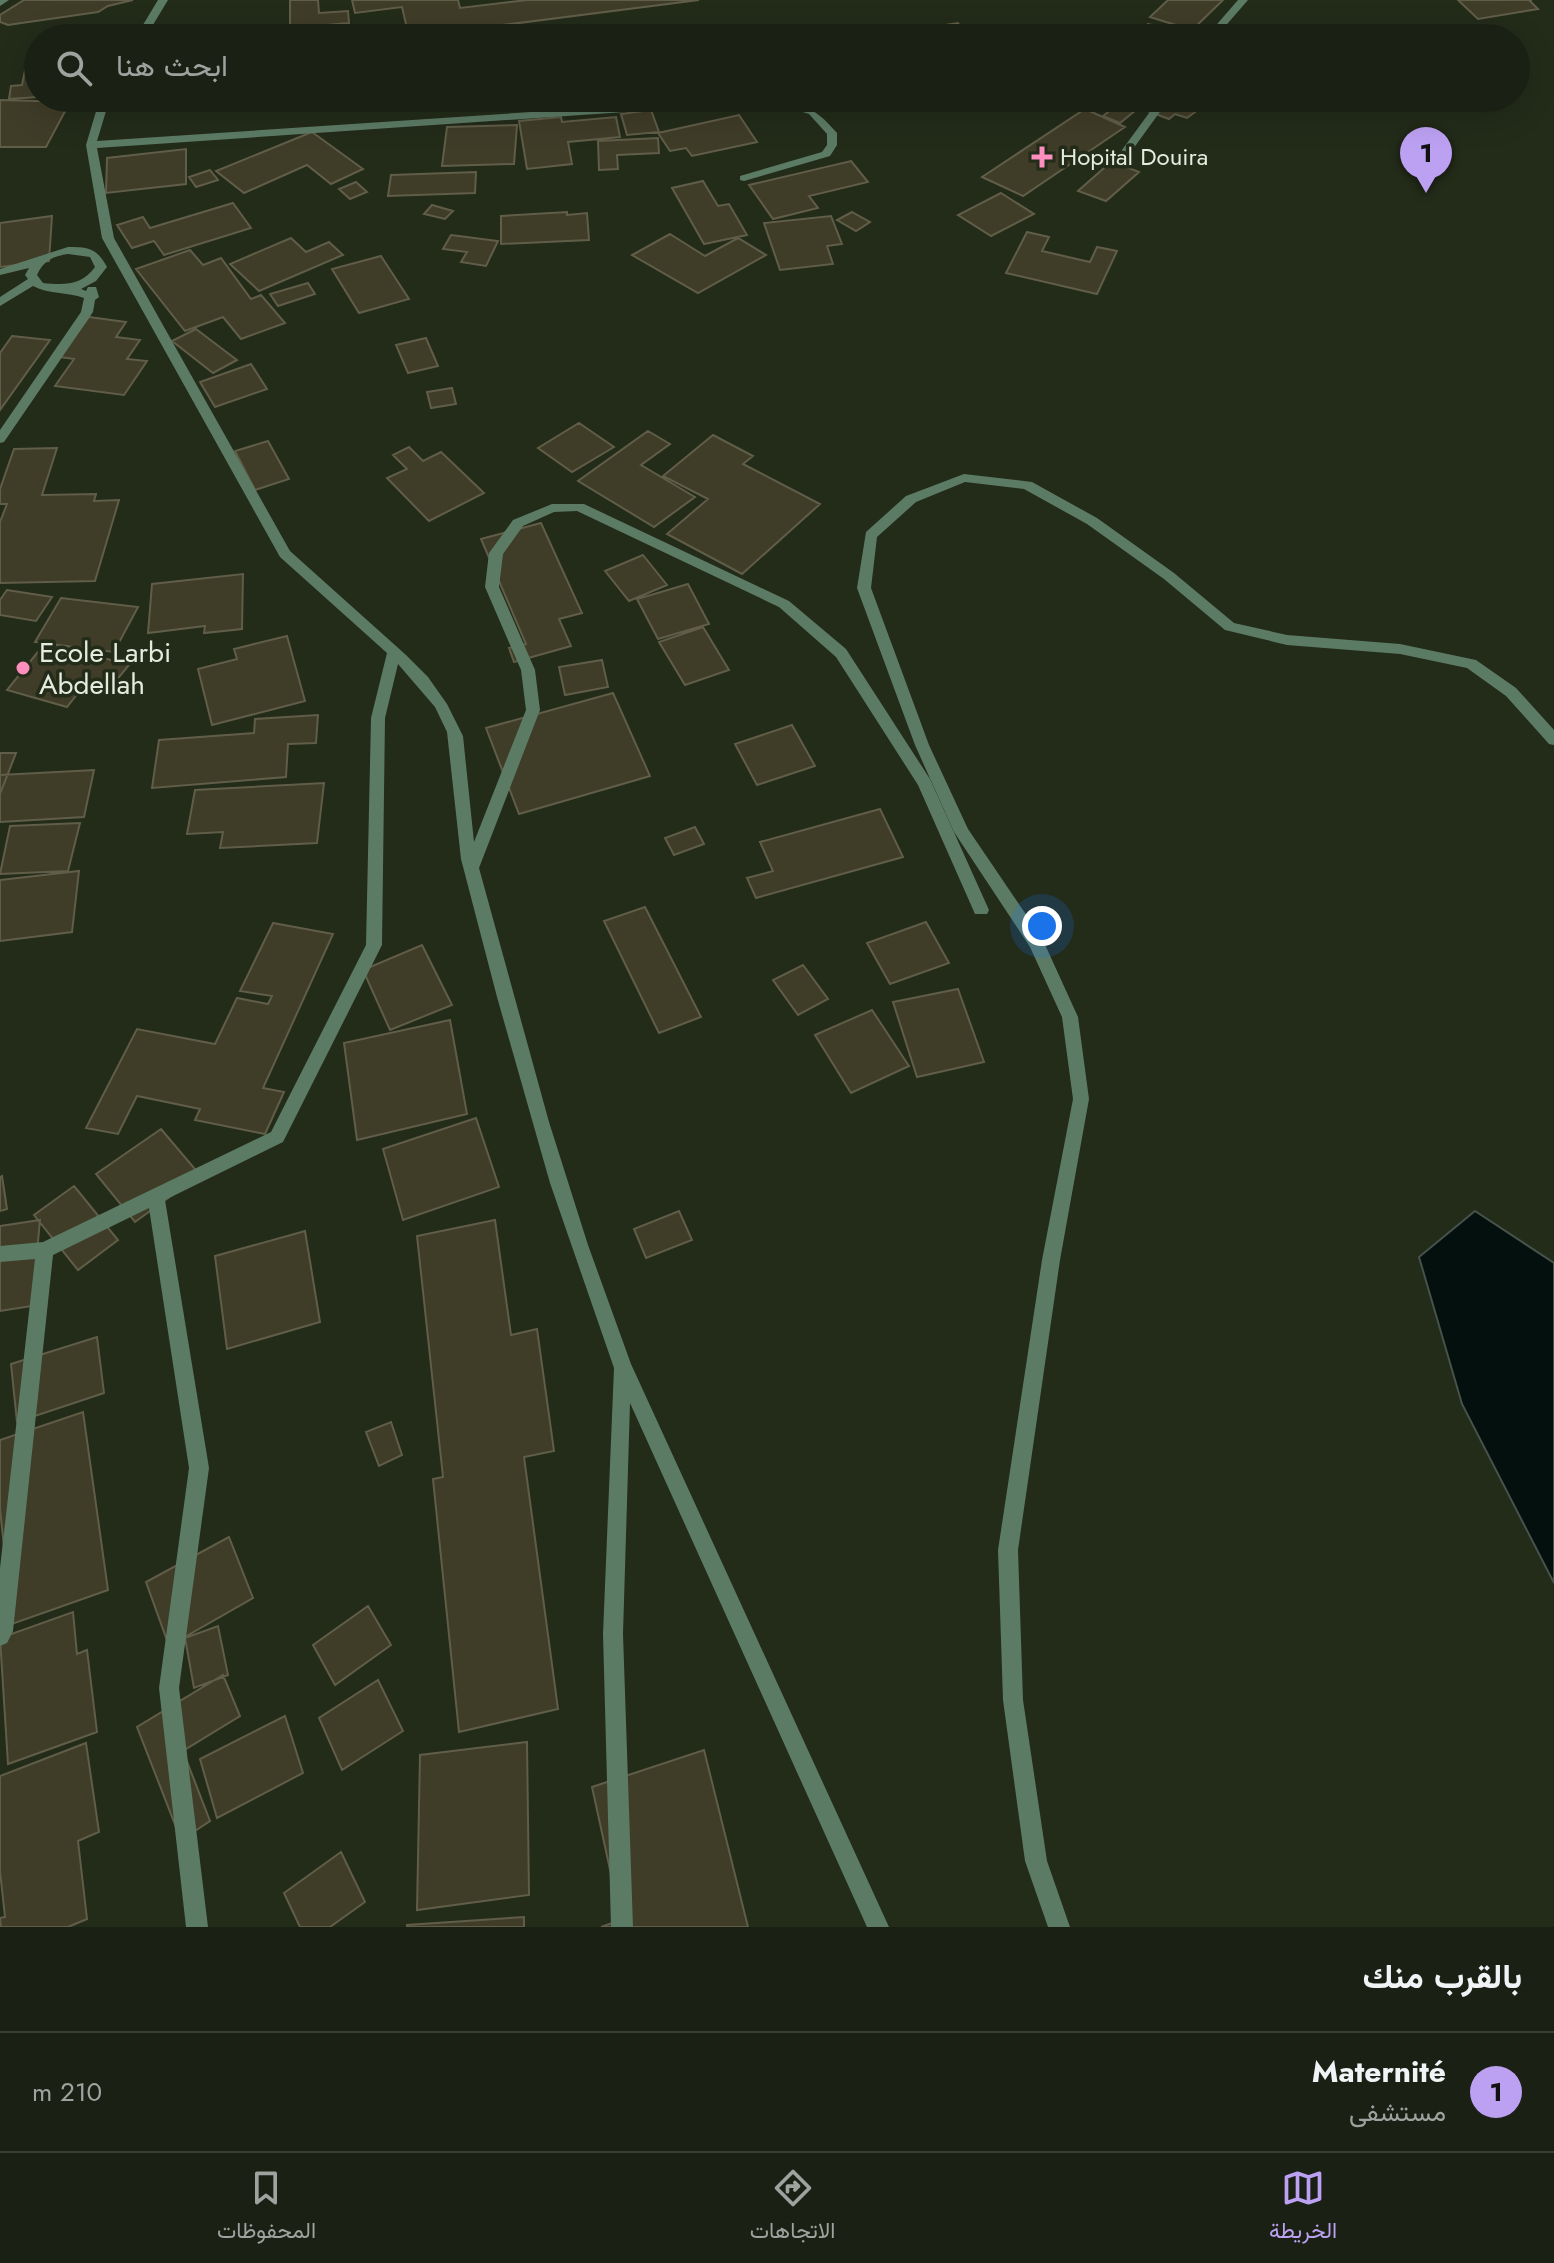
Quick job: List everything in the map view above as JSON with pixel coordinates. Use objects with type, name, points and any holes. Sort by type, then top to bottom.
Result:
[{"type":"street","points":[[148,24],[163,0]]},
{"type":"street","points":[[1222,24],[1243,0]]},
{"type":"street","points":[[101,112],[91,145],[108,238],[285,554],[315,585],[394,652],[432,693],[454,729],[471,868],[563,1200],[623,1366],[878,1927]]},
{"type":"street","points":[[91,145],[580,112]]},
{"type":"street","points":[[744,178],[826,154],[832,145],[832,133],[813,112]]},
{"type":"street","points":[[1116,165],[1155,112]]},
{"type":"street","points":[[0,272],[38,262],[56,253],[87,252],[108,238]]},
{"type":"street","points":[[0,439],[87,312],[100,260],[87,252]]},
{"type":"street","points":[[38,262],[31,275],[33,281],[47,289],[70,289],[93,297]]},
{"type":"street","points":[[70,289],[94,277],[128,274]]},
{"type":"street","points":[[0,302],[33,281]]},
{"type":"street","points":[[1059,1927],[1036,1861],[1013,1700],[1008,1550],[1051,1260],[1081,1099],[1070,1017],[1036,943],[962,832],[917,730],[864,588],[871,535],[911,499],[964,478],[1027,485],[1092,521],[1169,576],[1230,627],[1287,640],[1400,649],[1471,664],[1511,692],[1554,740]]},
{"type":"street","points":[[471,868],[533,710],[528,670],[492,587],[496,553],[518,523],[552,508],[579,507],[784,604],[841,653],[925,783],[981,910]]},
{"type":"street","points":[[0,1254],[45,1250],[277,1137],[374,945],[378,718],[394,652]]},
{"type":"street","points":[[156,1196],[199,1468],[169,1688],[197,1927]]},
{"type":"street","points":[[0,1636],[3,1631],[45,1250]]},
{"type":"street","points":[[622,1927],[613,1634],[623,1366]]},
{"type":"shaded area","points":[[1475,1211],[1554,1263],[1554,1583],[1462,1404],[1419,1257]]},
{"type":"building","points":[[24,0],[133,0],[108,6],[98,12],[8,25],[0,22],[0,15]]},
{"type":"building","points":[[290,0],[318,0],[319,13],[348,11],[349,23],[290,24]]},
{"type":"building","points":[[352,0],[458,0],[460,8],[527,0],[699,0],[511,24],[406,24],[402,7],[355,13]]},
{"type":"building","points":[[1168,0],[1223,0],[1198,24],[1173,24],[1150,17]]},
{"type":"building","points":[[1458,0],[1529,0],[1538,9],[1478,19]]},
{"type":"building","points":[[24,75],[24,98],[9,99],[11,86],[22,85]]},
{"type":"building","points":[[0,100],[24,101],[24,112],[65,112],[46,147],[0,147]]},
{"type":"building","points":[[652,112],[659,132],[627,135],[621,114]]},
{"type":"building","points":[[1080,112],[1092,112],[1125,127],[1023,196],[982,177]]},
{"type":"building","points":[[1108,112],[1134,112],[1120,123],[1103,116]]},
{"type":"building","points":[[1150,112],[1195,112],[1187,118],[1175,114],[1169,119]]},
{"type":"building","points":[[739,115],[757,142],[692,156],[686,148],[670,151],[658,133]]},
{"type":"building","points":[[561,117],[562,122],[616,117],[620,137],[568,142],[572,164],[527,169],[519,121]]},
{"type":"building","points":[[517,125],[514,164],[442,166],[447,127]]},
{"type":"building","points":[[312,132],[363,169],[331,184],[307,165],[244,193],[216,171]]},
{"type":"building","points":[[658,138],[659,153],[617,155],[618,169],[599,170],[598,141]]},
{"type":"building","points":[[186,149],[186,184],[106,193],[107,158]]},
{"type":"building","points":[[851,161],[868,182],[809,196],[818,208],[773,219],[749,185]]},
{"type":"building","points":[[1112,161],[1139,172],[1106,201],[1078,191]]},
{"type":"building","points":[[210,170],[218,180],[196,187],[189,177]]},
{"type":"building","points":[[476,172],[475,193],[388,196],[391,175]]},
{"type":"building","points":[[703,181],[718,206],[729,204],[747,235],[704,244],[672,188]]},
{"type":"building","points":[[356,182],[367,192],[350,199],[339,189]]},
{"type":"building","points":[[1001,193],[1034,214],[991,236],[958,215]]},
{"type":"building","points":[[233,203],[251,228],[164,255],[154,241],[132,248],[117,225],[143,217],[150,228]]},
{"type":"building","points":[[432,205],[453,211],[445,219],[424,214]]},
{"type":"building","points":[[567,212],[567,215],[587,213],[589,240],[501,244],[501,216]]},
{"type":"building","points":[[852,212],[870,222],[856,231],[837,220]]},
{"type":"building","points":[[52,216],[49,261],[0,267],[0,223]]},
{"type":"building","points":[[831,216],[842,244],[827,246],[833,264],[780,270],[764,223]]},
{"type":"building","points":[[1027,232],[1049,237],[1042,251],[1090,262],[1097,247],[1117,251],[1097,294],[1006,273]]},
{"type":"building","points":[[670,234],[705,256],[738,238],[766,255],[698,293],[632,255]]},
{"type":"building","points":[[451,235],[498,241],[486,266],[461,262],[467,252],[443,249]]},
{"type":"building","points":[[291,238],[306,252],[329,242],[343,255],[259,291],[230,264]]},
{"type":"building","points":[[190,250],[203,265],[221,258],[251,299],[261,295],[285,323],[241,339],[223,317],[185,331],[136,269]]},
{"type":"building","points":[[381,256],[409,299],[359,313],[332,269]]},
{"type":"building","points":[[308,283],[315,294],[278,306],[270,294]]},
{"type":"building","points":[[89,317],[126,322],[116,337],[140,340],[127,359],[147,361],[124,395],[55,386],[74,359],[60,357]]},
{"type":"building","points":[[196,329],[237,360],[213,373],[172,341]]},
{"type":"building","points":[[12,336],[50,340],[0,410],[0,353]]},
{"type":"building","points":[[426,338],[438,366],[408,373],[396,345]]},
{"type":"building","points":[[251,364],[267,389],[215,407],[200,382]]},
{"type":"building","points":[[452,388],[456,404],[431,408],[427,392]]},
{"type":"building","points":[[579,423],[614,447],[572,472],[538,448]]},
{"type":"building","points":[[648,431],[670,444],[641,465],[695,497],[654,527],[578,481]]},
{"type":"building","points":[[713,435],[753,456],[743,464],[820,504],[742,574],[667,534],[708,499],[663,476]]},
{"type":"building","points":[[268,441],[289,479],[255,490],[235,451]]},
{"type":"building","points":[[409,447],[423,461],[441,452],[484,493],[429,521],[387,478],[407,469],[393,455]]},
{"type":"building","points":[[57,448],[42,495],[96,494],[94,501],[119,500],[95,581],[0,583],[0,522],[7,504],[0,504],[0,489],[14,449]]},
{"type":"building","points":[[541,523],[582,613],[559,619],[571,646],[514,662],[509,648],[526,644],[481,539]]},
{"type":"building","points":[[643,555],[667,585],[629,601],[605,571]]},
{"type":"building","points":[[243,574],[242,629],[204,633],[205,626],[148,633],[152,584]]},
{"type":"building","points":[[688,584],[709,624],[658,639],[637,599]]},
{"type":"building","points":[[7,590],[52,597],[36,621],[0,615],[0,600]]},
{"type":"building","points":[[61,598],[138,607],[114,652],[35,642]]},
{"type":"building","points":[[703,627],[729,670],[685,685],[659,642]]},
{"type":"building","points":[[287,636],[305,701],[212,725],[198,669],[237,659],[234,649]]},
{"type":"building","points":[[46,642],[129,665],[105,694],[82,688],[67,707],[7,690]]},
{"type":"building","points":[[602,660],[608,687],[565,695],[559,667]]},
{"type":"building","points":[[613,693],[650,776],[519,814],[486,728]]},
{"type":"building","points":[[318,715],[316,743],[288,744],[286,777],[152,788],[159,740],[254,733],[255,719]]},
{"type":"building","points":[[792,725],[815,766],[757,785],[735,744]]},
{"type":"building","points":[[0,753],[16,753],[0,794]]},
{"type":"building","points":[[94,770],[84,817],[0,822],[0,775]]},
{"type":"building","points":[[324,783],[317,843],[220,848],[223,832],[187,834],[195,790]]},
{"type":"building","points":[[880,809],[903,857],[756,898],[747,878],[773,871],[760,842]]},
{"type":"building","points":[[80,823],[68,871],[0,874],[10,826]]},
{"type":"building","points":[[695,827],[704,844],[674,855],[665,838]]},
{"type":"building","points":[[79,871],[72,932],[0,941],[0,880]]},
{"type":"building","points":[[645,907],[701,1017],[659,1033],[604,921]]},
{"type":"building","points":[[926,922],[949,963],[890,984],[867,943]]},
{"type":"building","points":[[273,923],[333,934],[263,1088],[284,1092],[265,1134],[195,1120],[200,1109],[137,1096],[118,1134],[86,1128],[137,1029],[215,1044],[237,998],[268,1004],[272,996],[240,991]]},
{"type":"building","points":[[422,945],[452,1005],[390,1030],[363,970]]},
{"type":"building","points":[[803,965],[828,999],[798,1015],[773,980]]},
{"type":"building","points":[[958,989],[984,1062],[917,1077],[893,1002]]},
{"type":"building","points":[[872,1010],[909,1066],[851,1093],[815,1035]]},
{"type":"building","points":[[450,1020],[467,1114],[357,1140],[344,1043]]},
{"type":"building","points":[[476,1118],[499,1187],[403,1220],[383,1149]]},
{"type":"building","points":[[161,1129],[200,1175],[135,1222],[96,1174]]},
{"type":"building","points":[[0,1177],[7,1209],[0,1211]]},
{"type":"building","points":[[74,1186],[118,1240],[78,1270],[34,1215]]},
{"type":"building","points":[[679,1211],[692,1240],[646,1258],[634,1229]]},
{"type":"building","points":[[40,1220],[32,1306],[0,1311],[0,1226]]},
{"type":"building","points":[[495,1220],[511,1335],[537,1329],[554,1451],[524,1457],[558,1709],[459,1732],[433,1479],[443,1477],[417,1236]]},
{"type":"building","points":[[305,1231],[320,1322],[227,1349],[215,1256]]},
{"type":"building","points":[[97,1337],[104,1393],[17,1422],[11,1364]]},
{"type":"building","points":[[83,1412],[108,1590],[12,1624],[0,1509],[0,1440]]},
{"type":"building","points":[[391,1422],[402,1455],[379,1466],[366,1432]]},
{"type":"building","points":[[229,1537],[253,1598],[169,1646],[146,1582]]},
{"type":"building","points":[[368,1606],[391,1645],[335,1685],[313,1645]]},
{"type":"building","points":[[73,1612],[77,1654],[87,1650],[97,1732],[8,1764],[0,1638]]},
{"type":"building","points":[[218,1626],[228,1675],[194,1688],[185,1638]]},
{"type":"building","points":[[223,1675],[240,1716],[183,1751],[210,1821],[181,1840],[137,1727]]},
{"type":"building","points":[[378,1680],[403,1731],[342,1770],[319,1718]]},
{"type":"building","points":[[285,1716],[303,1773],[217,1818],[200,1759]]},
{"type":"building","points":[[527,1742],[529,1895],[417,1910],[420,1755]]},
{"type":"building","points":[[86,1743],[99,1832],[78,1841],[87,1919],[68,1927],[1,1927],[0,1918],[5,1917],[0,1871],[0,1776]]},
{"type":"building","points":[[704,1750],[748,1927],[601,1927],[621,1920],[592,1787]]},
{"type":"building","points":[[341,1852],[365,1902],[330,1927],[300,1927],[284,1893]]},
{"type":"building","points":[[524,1917],[524,1927],[407,1927],[407,1925]]},
{"type":"place","name":"Hopital Douira","points":[[1042,157]]},
{"type":"place","name":"Maternité","points":[[1426,193]]},
{"type":"place","name":"Ecole Larbi Abdellah","points":[[23,668]]}]
